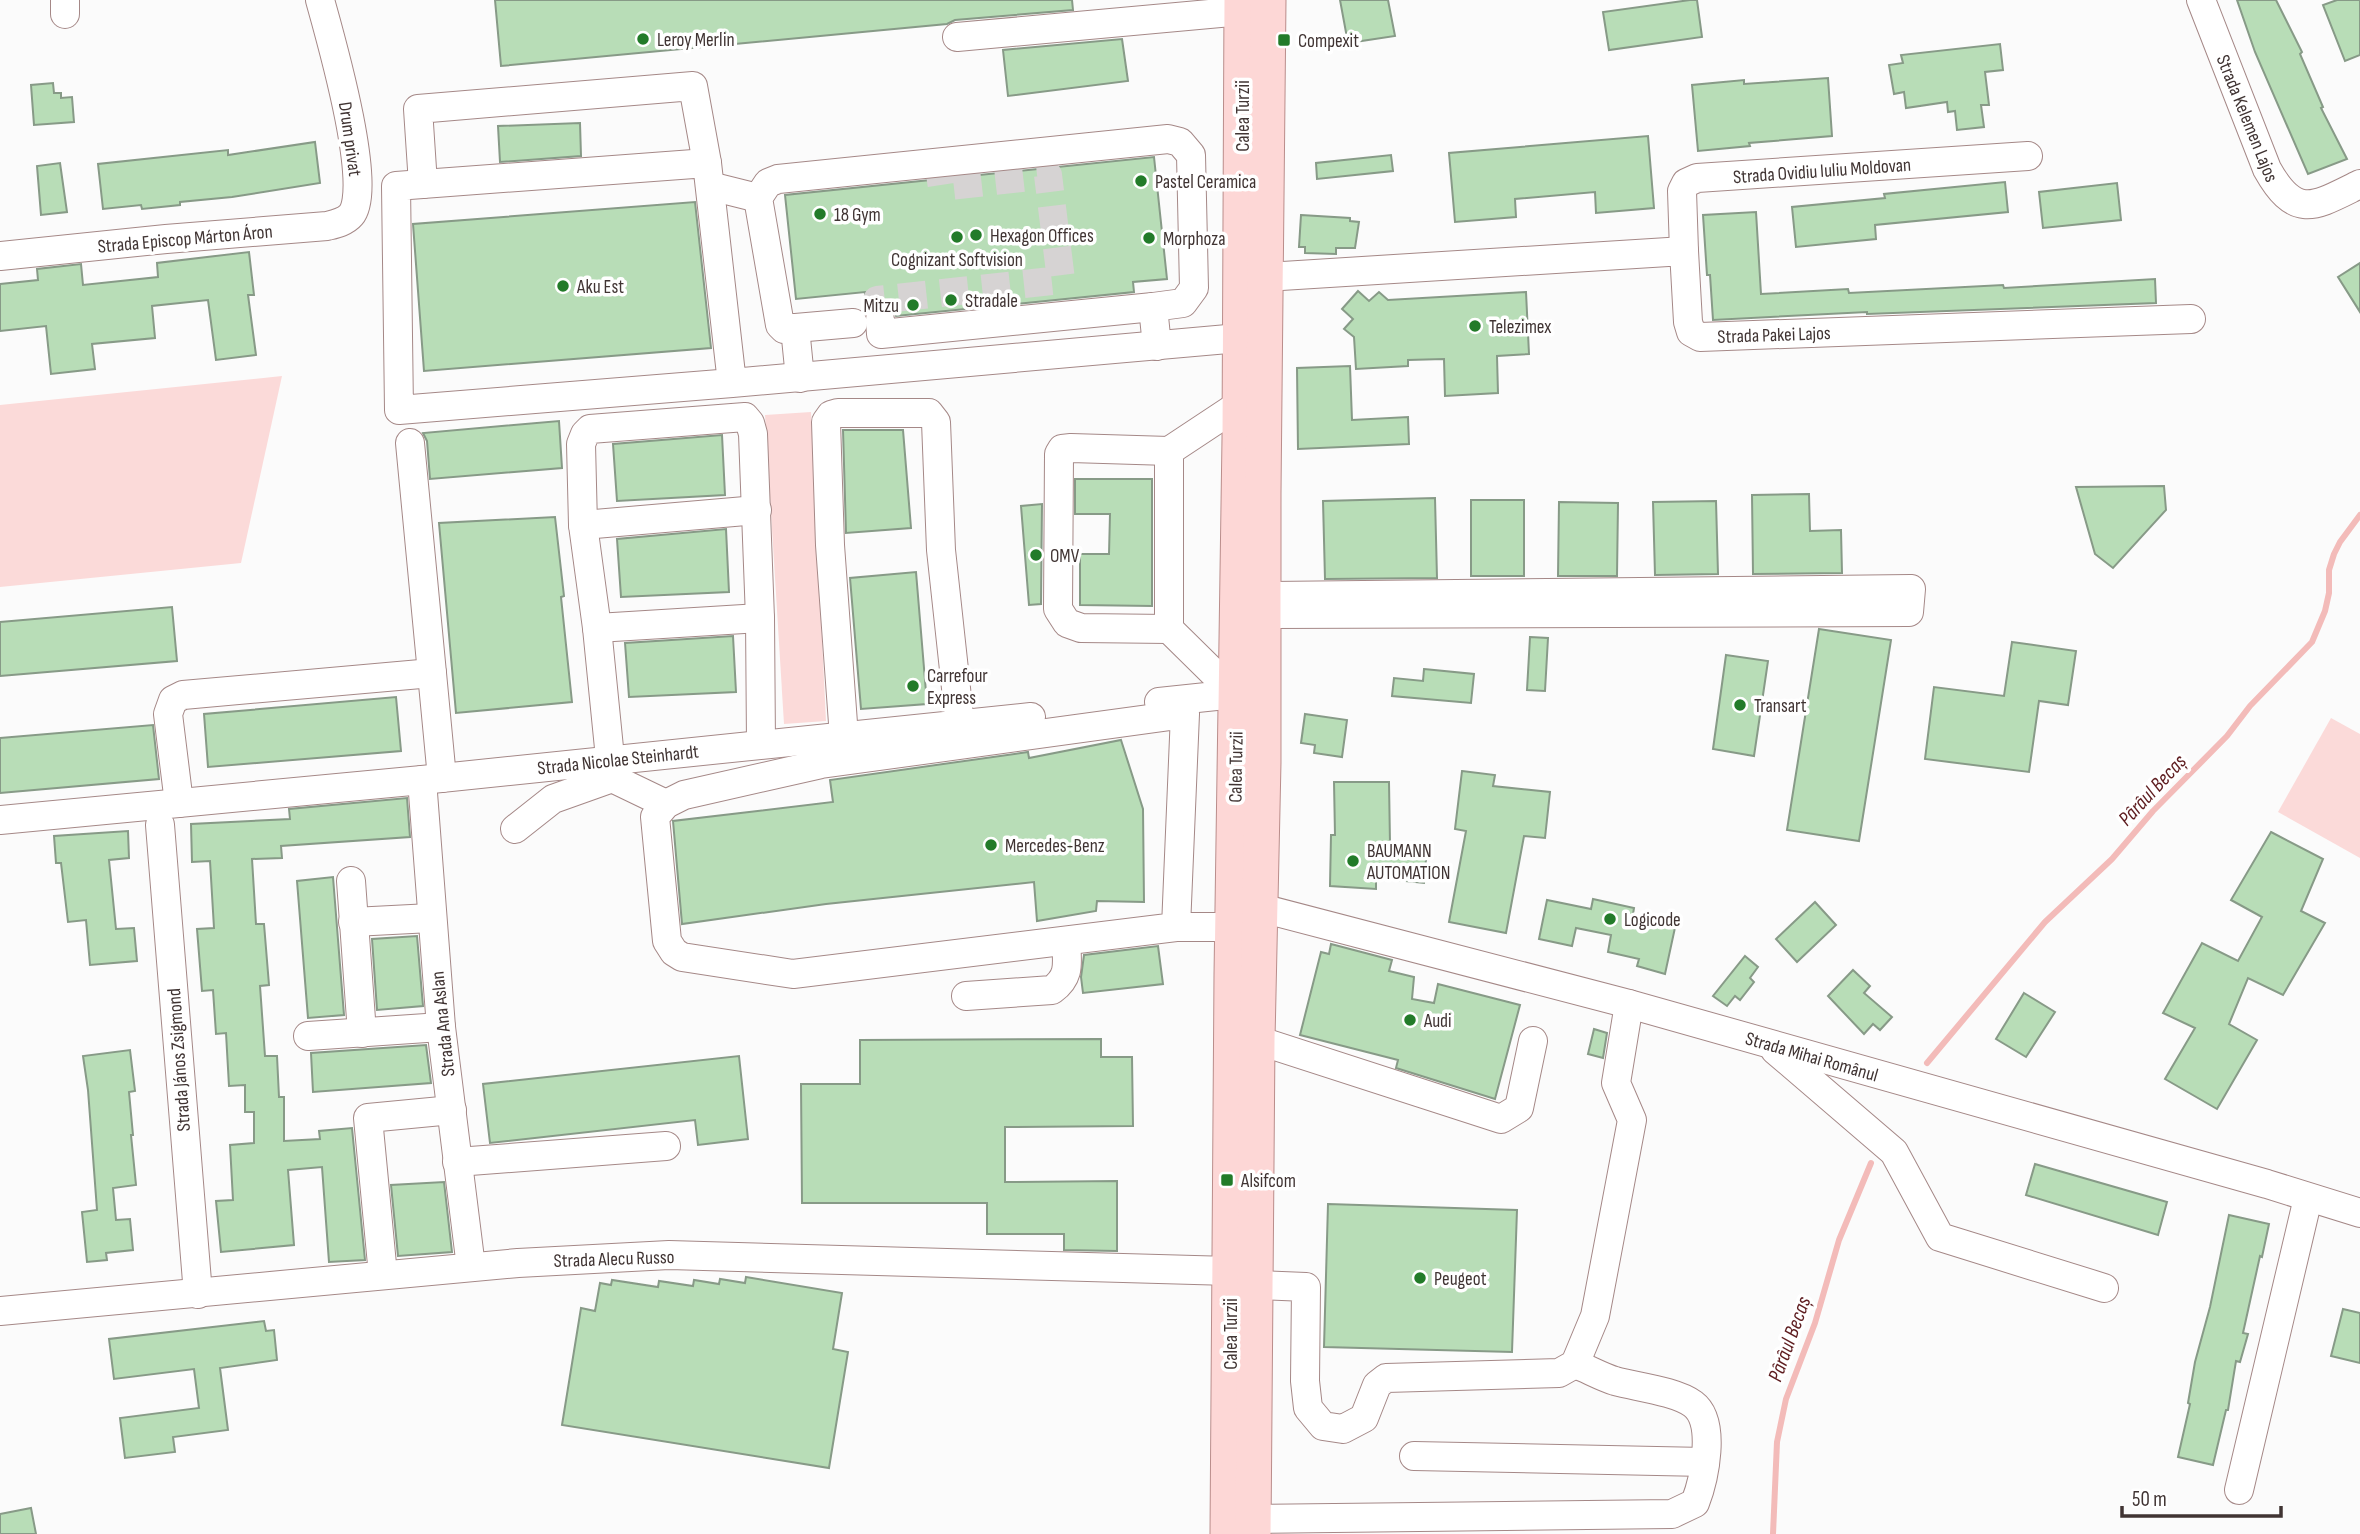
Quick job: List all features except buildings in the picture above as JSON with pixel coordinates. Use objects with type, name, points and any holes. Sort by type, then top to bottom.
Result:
[{"type":"main road","name":"Calea Turzii","points":[[1243,1278],[1257,1041],[1261,908],[1265,277],[1250,4]]},
{"type":"main road","name":"Calea Turzii","points":[[1245,1529],[1243,1278],[1232,927],[1239,338],[1250,4]]},
{"type":"street","name":"Drum privat","points":[[320,0],[342,78],[354,152],[358,201]]},
{"type":"street","name":"Strada Kelemen Lajos","points":[[2201,0],[2267,169],[2278,189],[2296,203],[2318,205],[2360,184]]},
{"type":"street","points":[[957,37],[1250,4]]},
{"type":"street","points":[[423,184],[418,108],[693,86],[708,175],[732,383]]},
{"type":"street","points":[[1168,139],[1180,142],[1191,155],[1194,288],[1183,303],[1143,308],[881,334],[866,322],[784,329],[780,325],[758,198],[768,183],[778,179],[940,169],[1168,139]]},
{"type":"street","name":"Strada Ovidiu Iuliu Moldovan","points":[[1684,251],[1682,191],[1686,183],[1697,178],[2028,156]]},
{"type":"street","points":[[758,198],[708,175],[396,186],[399,410],[1239,338]]},
{"type":"street","name":"Strada Episcop Márton Áron","points":[[0,256],[327,226],[351,215],[358,201]]},
{"type":"street","points":[[1265,277],[1684,251]]},
{"type":"street","name":"Strada Pakei Lajos","points":[[1684,251],[1688,322],[1691,332],[1700,337],[2191,319]]},
{"type":"street","points":[[1143,308],[1147,347]]},
{"type":"street","points":[[802,327],[807,377]]},
{"type":"street","points":[[1235,694],[1169,629],[1081,628],[1067,623],[1058,609],[1059,454],[1062,449],[1169,451],[1240,404]]},
{"type":"street","points":[[844,737],[830,545],[826,422],[831,415],[838,413],[929,413],[936,422],[941,550],[960,725]]},
{"type":"street","points":[[611,769],[597,628],[583,525],[581,444],[590,429],[745,418],[750,423],[753,434],[757,510],[761,744]]},
{"type":"street","name":"Strada Ana Aslan","points":[[410,443],[432,673],[431,918],[441,1027],[471,1267]]},
{"type":"street","points":[[1169,451],[1169,629]]},
{"type":"street","points":[[583,525],[757,510]]},
{"type":"street","points":[[1263,605],[1910,600]]},
{"type":"street","points":[[597,628],[760,618]]},
{"type":"street","points":[[179,803],[168,714],[173,700],[183,695],[432,673]]},
{"type":"street","name":"Strada Nicolae Steinhardt","points":[[0,820],[432,779],[611,769],[761,744],[1235,694]]},
{"type":"street","points":[[1177,927],[1185,715],[821,764],[684,795],[666,804],[655,817],[667,941],[682,957],[793,974],[1177,927],[1232,927]]},
{"type":"street","points":[[611,769],[666,804]]},
{"type":"street","points":[[515,829],[553,799],[611,769]]},
{"type":"street","name":"Strada János Zsigmond","points":[[160,825],[198,1294]]},
{"type":"street","points":[[351,881],[362,1033]]},
{"type":"street","name":"Strada Mihai Românul","points":[[1261,908],[1629,1004],[2267,1184],[2360,1213]]},
{"type":"street","points":[[354,922],[431,918]]},
{"type":"street","points":[[966,996],[1052,990],[1062,982],[1067,967],[1066,941]]},
{"type":"street","points":[[1245,1529],[1672,1514],[1695,1503],[1705,1462],[1705,1422],[1695,1405],[1658,1390],[1613,1380],[1575,1363],[1595,1316],[1632,1121],[1616,1083],[1629,1004]]},
{"type":"street","points":[[308,1036],[441,1027]]},
{"type":"street","points":[[1257,1041],[1502,1119],[1519,1108],[1532,1041]]},
{"type":"street","points":[[1768,1044],[1894,1152],[1940,1237],[2104,1288]]},
{"type":"street","points":[[383,1275],[368,1118],[452,1110]]},
{"type":"street","points":[[457,1162],[666,1146]]},
{"type":"street","points":[[2239,1490],[2308,1198]]},
{"type":"street","name":"Strada Alecu Russo","points":[[0,1311],[589,1257],[669,1255],[1243,1278],[1306,1287],[1305,1381],[1308,1408],[1323,1426],[1343,1429],[1364,1418],[1377,1385],[1386,1378],[1559,1373],[1575,1363]]},
{"type":"street","points":[[1414,1456],[1705,1462]]},
{"type":"shaded area","points":[[282,376],[241,563],[0,587],[0,405]]},
{"type":"shaded area","points":[[811,412],[826,721],[784,724],[765,415]]},
{"type":"shaded area","points":[[2331,718],[2360,734],[2360,858],[2278,812]]},
{"type":"waterway","name":"Pârâul Becaș","points":[[1927,1063],[2045,922],[2112,859],[2153,811],[2227,736],[2250,706],[2312,642],[2325,611],[2329,593],[2329,570],[2334,554],[2360,515]]},
{"type":"waterway","name":"Pârâul Becaș","points":[[1773,1534],[1777,1442],[1786,1399],[1815,1323],[1839,1240],[1871,1163]]},
{"type":"tunnel","points":[[880,320],[877,300],[1061,280],[1048,175],[942,187],[940,174]]},
{"type":"place","name":"Leroy Merlin","points":[[643,39]]},
{"type":"place","name":"Compexit","points":[[1284,40]]},
{"type":"place","name":"Pastel Ceramica","points":[[1141,181]]},
{"type":"place","name":"18 Gym","points":[[820,214]]},
{"type":"place","name":"Hexagon Offices","points":[[976,235]]},
{"type":"place","name":"Cognizant Softvision","points":[[957,237]]},
{"type":"place","name":"Morphoza","points":[[1149,238]]},
{"type":"place","name":"Aku Est","points":[[563,286]]},
{"type":"place","name":"Stradale","points":[[951,300]]},
{"type":"place","name":"Mitzu","points":[[913,305]]},
{"type":"place","name":"Telezimex","points":[[1475,326]]},
{"type":"place","name":"OMV","points":[[1036,555]]},
{"type":"place","name":"Carrefour Express","points":[[913,686]]},
{"type":"place","name":"Transart","points":[[1740,705]]},
{"type":"place","name":"Mercedes-Benz","points":[[991,845]]},
{"type":"place","name":"BAUMANN AUTOMATION","points":[[1353,861]]},
{"type":"place","name":"Logicode","points":[[1610,919]]},
{"type":"place","name":"Audi","points":[[1410,1020]]},
{"type":"place","name":"Alsifcom","points":[[1227,1180]]},
{"type":"place","name":"Peugeot","points":[[1420,1278]]}]
